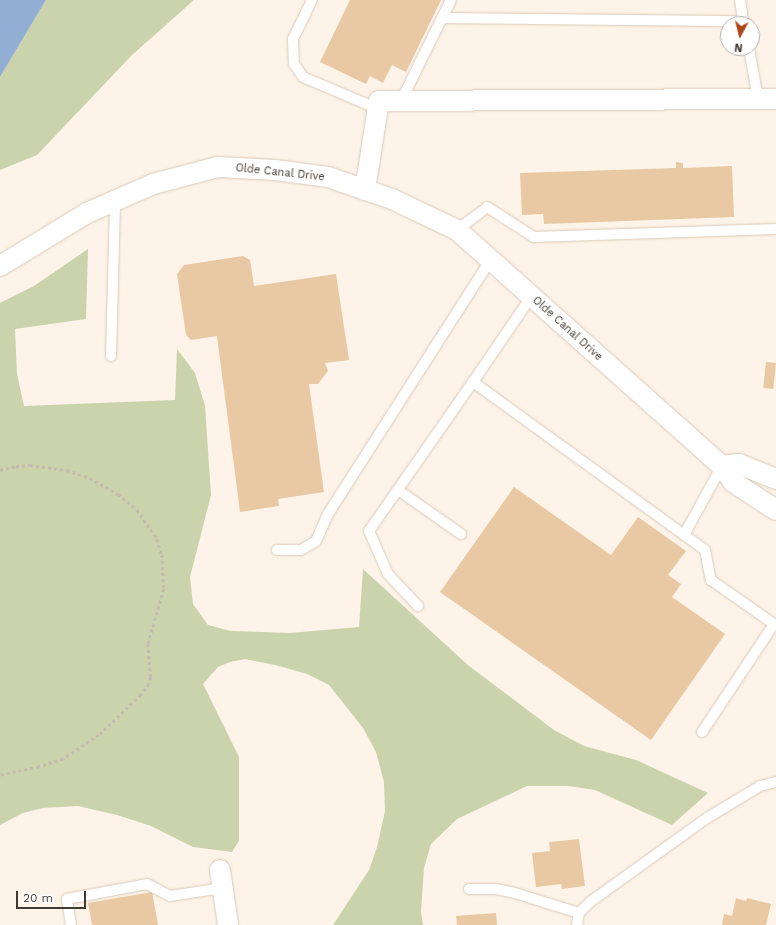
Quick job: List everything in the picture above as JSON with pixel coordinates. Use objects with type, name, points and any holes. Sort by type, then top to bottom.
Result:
[{"type":"street","points":[[365,190],[379,101],[767,99]]},
{"type":"street","name":"Olde Canal Drive","points":[[0,266],[87,213],[153,184],[218,167],[275,170],[328,177],[392,199],[457,230],[490,261],[722,466],[733,482],[776,510]]},
{"type":"street","points":[[722,466],[739,464],[776,479]]},
{"type":"street","points":[[221,879],[228,925]]},
{"type":"lane","points":[[312,0],[293,39],[294,64],[303,76],[378,109]]},
{"type":"lane","points":[[402,101],[451,0]]},
{"type":"lane","points":[[740,0],[743,16]]},
{"type":"lane","points":[[442,18],[720,22]]},
{"type":"lane","points":[[752,56],[767,99]]},
{"type":"lane","points":[[111,356],[115,201]]},
{"type":"lane","points":[[457,230],[487,207],[534,237],[776,229]]},
{"type":"lane","points":[[277,550],[301,550],[316,541],[328,514],[490,261]]},
{"type":"lane","points":[[418,606],[388,574],[369,531],[531,297]]},
{"type":"lane","points":[[473,382],[705,550],[710,580],[774,624],[702,732]]},
{"type":"lane","points":[[684,535],[722,466]]},
{"type":"lane","points":[[398,490],[461,534]]},
{"type":"lane","points":[[577,925],[579,913],[590,902],[707,818],[760,786],[776,782]]},
{"type":"lane","points":[[71,925],[67,899],[147,884],[170,896],[221,879]]},
{"type":"lane","points":[[469,889],[496,889],[516,893],[579,913]]},
{"type":"path","points":[[0,470],[16,466],[30,465],[67,470],[90,478],[118,494],[137,510],[157,539],[162,556],[164,589],[148,644],[149,684],[140,695],[99,735],[63,759],[39,767],[0,775]]},
{"type":"green space","points":[[46,0],[194,0],[132,55],[37,155],[0,170],[0,77]]},
{"type":"green space","points":[[88,249],[86,319],[15,329],[17,374],[24,406],[175,400],[177,349],[195,373],[205,406],[211,495],[190,577],[193,604],[208,625],[231,631],[290,633],[359,627],[363,569],[469,666],[554,730],[584,746],[636,760],[708,793],[672,825],[595,790],[568,786],[527,786],[457,819],[431,844],[424,868],[421,912],[423,925],[333,925],[369,870],[377,847],[385,811],[384,782],[376,752],[363,728],[329,685],[307,674],[275,665],[245,659],[230,662],[218,667],[203,684],[239,757],[239,841],[232,852],[193,847],[151,826],[117,815],[78,806],[43,808],[23,813],[0,825],[0,303],[34,286]]},
{"type":"water","points":[[0,0],[46,0],[0,77]]},
{"type":"building","points":[[350,0],[441,0],[406,72],[392,65],[383,83],[370,76],[366,84],[320,62]]},
{"type":"building","points":[[676,162],[683,163],[683,168],[732,166],[734,217],[544,224],[543,214],[522,215],[520,173],[676,168]]},
{"type":"building","points":[[243,256],[250,260],[254,286],[336,274],[349,360],[325,363],[328,371],[318,384],[309,384],[324,492],[278,499],[279,506],[240,512],[217,336],[191,340],[186,335],[177,274],[184,265]]},
{"type":"building","points":[[766,362],[776,363],[773,389],[763,388]]},
{"type":"building","points":[[514,487],[611,555],[638,517],[686,551],[668,575],[681,584],[672,597],[725,634],[651,740],[440,592]]},
{"type":"building","points":[[579,839],[585,886],[562,889],[561,884],[536,887],[532,853],[550,851],[549,842]]},
{"type":"building","points":[[152,892],[158,925],[92,925],[88,903]]},
{"type":"building","points":[[736,898],[746,901],[747,898],[771,904],[766,925],[722,925],[724,914],[732,916]]},
{"type":"building","points":[[496,913],[497,925],[457,925],[456,916]]}]
